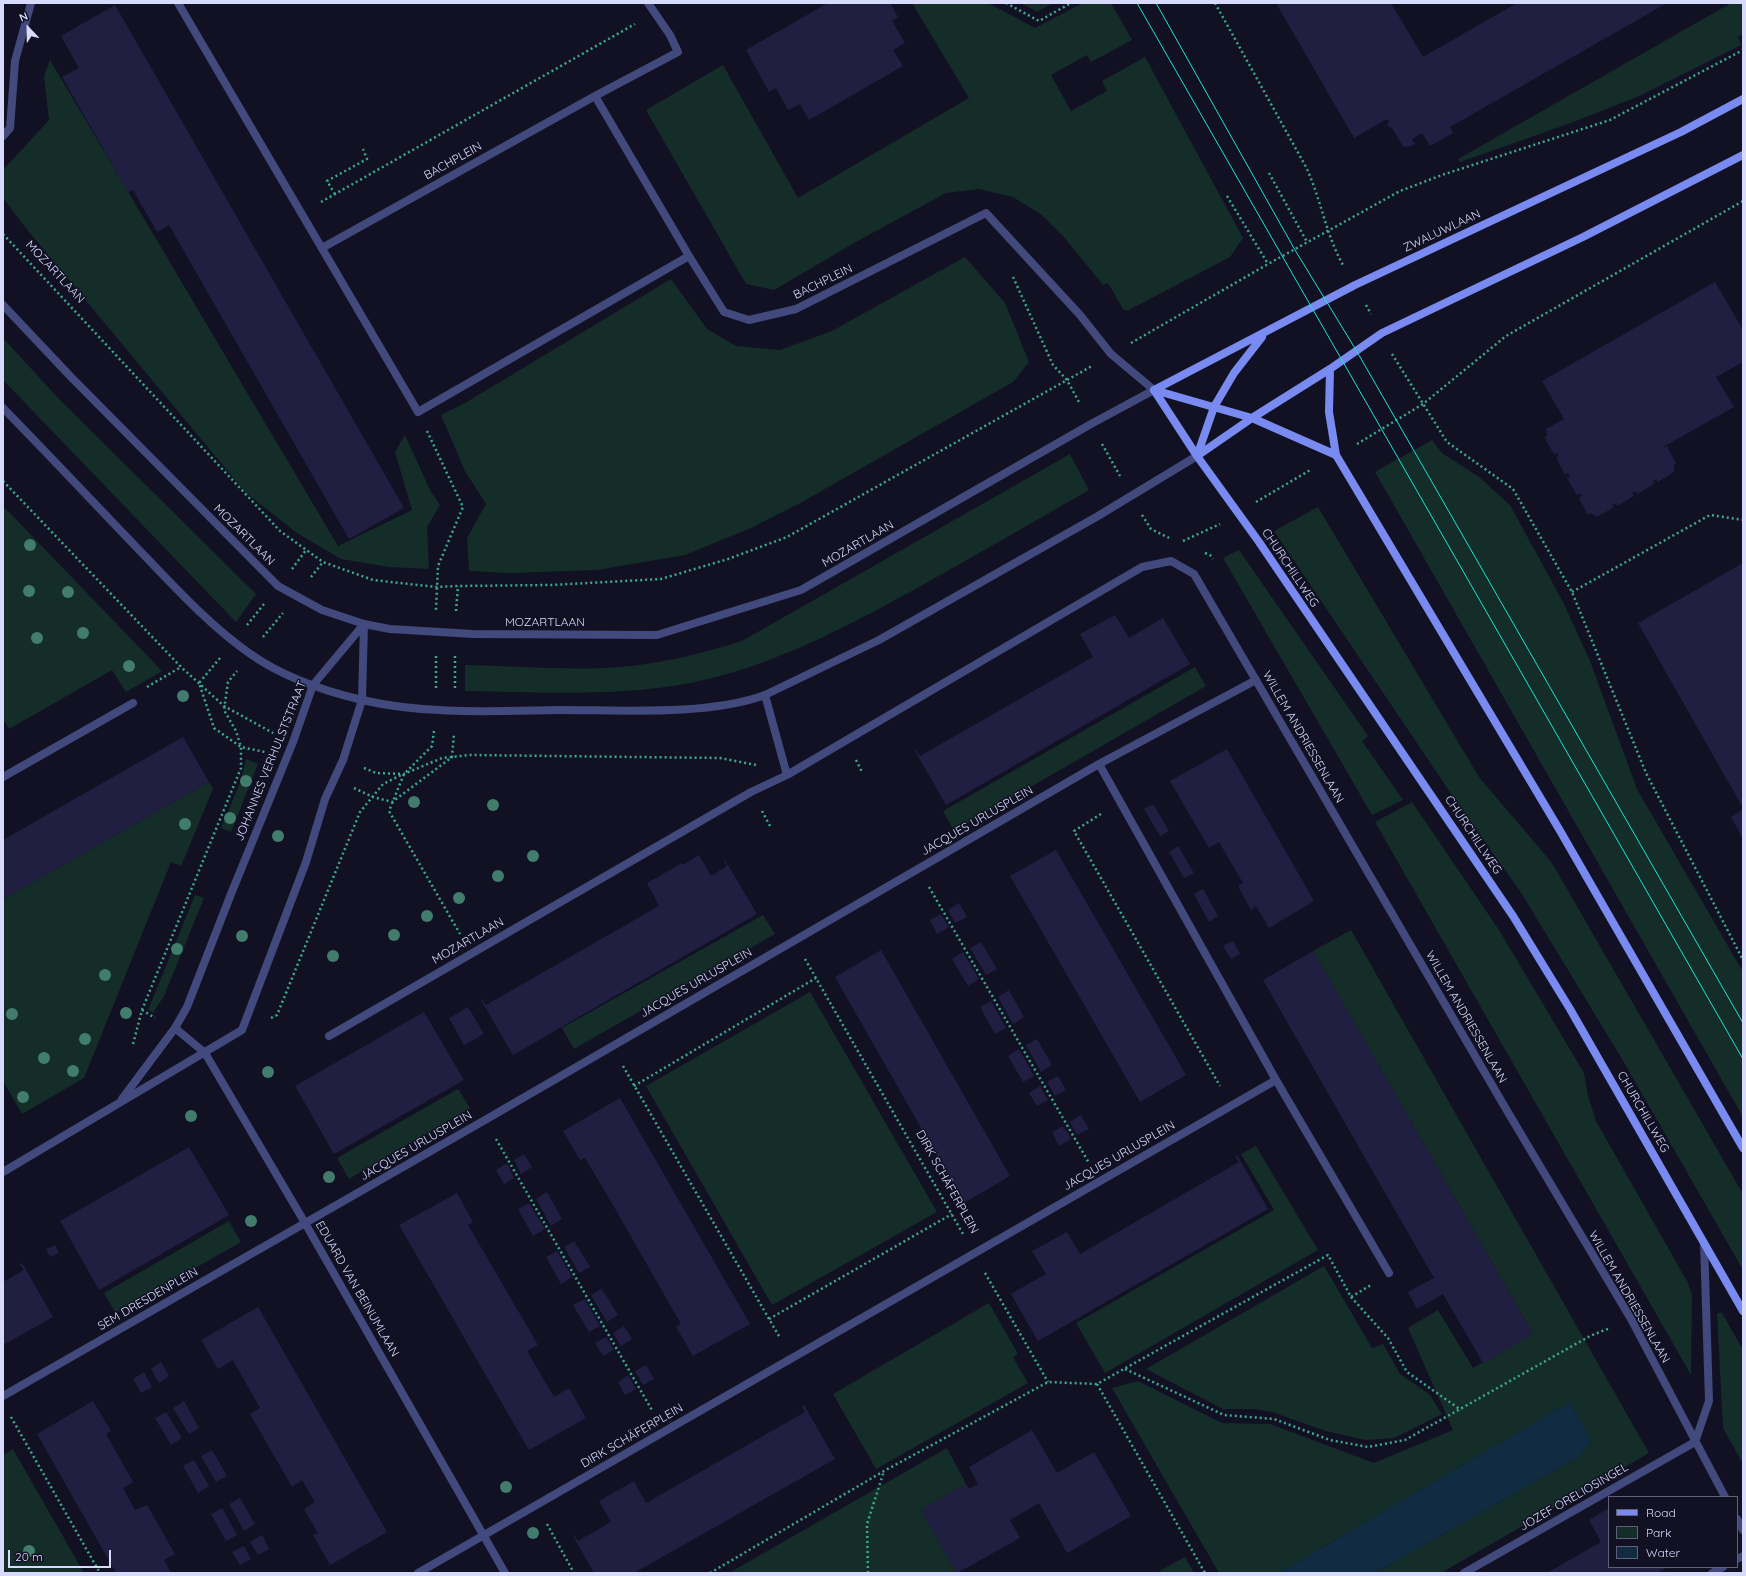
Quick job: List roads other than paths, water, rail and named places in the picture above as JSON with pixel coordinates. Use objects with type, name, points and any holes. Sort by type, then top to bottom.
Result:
[{"type":"main road","name":"ZWALUWLAAN","points":[[1154,390],[1263,335],[1355,285],[1681,132],[1743,99]]},
{"type":"main road","points":[[1197,456],[1252,418],[1330,370],[1382,333],[1583,237],[1743,155]]},
{"type":"main road","points":[[1197,456],[1214,407],[1234,373],[1263,335]]},
{"type":"main road","points":[[1330,370],[1329,412],[1336,455],[1559,829],[1743,1148]]},
{"type":"main road","points":[[1154,390],[1252,418],[1336,455]]},
{"type":"main road","name":"CHURCHILLWEG","points":[[1154,390],[1197,456],[1513,916],[1574,1016],[1743,1311]]},
{"type":"street","points":[[3,136],[10,128],[15,61],[31,3]]},
{"type":"street","points":[[178,3],[418,412],[689,256]]},
{"type":"street","name":"BACHPLEIN","points":[[322,248],[595,96],[678,52],[670,35],[648,3]]},
{"type":"street","name":"BACHPLEIN","points":[[595,96],[689,256],[724,312],[749,320],[796,309],[986,213],[1080,315],[1110,354],[1154,390]]},
{"type":"street","name":"MOZARTLAAN","points":[[3,304],[71,377],[278,586],[322,610],[364,624],[390,629],[437,632],[657,635],[801,590],[1091,424],[1154,390]]},
{"type":"street","points":[[3,408],[204,617],[250,654],[280,671],[313,685],[362,700],[435,711],[667,709],[702,707],[748,701],[765,695],[879,640],[1132,496],[1197,456]]},
{"type":"street","name":"MOZARTLAAN","points":[[329,1036],[751,792],[787,774],[1142,567],[1171,562]]},
{"type":"street","name":"WILLEM ANDRIESSENLAAN","points":[[1171,562],[1194,574],[1506,1109],[1631,1319],[1694,1442],[1724,1496]]},
{"type":"street","points":[[362,700],[364,624]]},
{"type":"street","name":"JOHANNES VERHULSTSTRAAT","points":[[119,1103],[175,1028],[187,1006],[293,742],[313,685],[364,624]]},
{"type":"street","name":"JACQUES URLUSPLEIN","points":[[305,1222],[485,1120],[1099,764],[1256,680]]},
{"type":"street","points":[[765,695],[787,774]]},
{"type":"street","name":"JOHANNES VERHULSTSTRAAT","points":[[3,1172],[242,1030],[306,862],[325,799],[343,760],[362,700]]},
{"type":"street","points":[[3,777],[133,703]]},
{"type":"street","points":[[1099,764],[1276,1080],[1390,1273]]},
{"type":"street","name":"EDUARD VAN BEINUMLAAN","points":[[175,1028],[205,1053],[305,1222],[505,1573]]},
{"type":"street","name":"JACQUES URLUSPLEIN","points":[[973,1253],[1276,1080]]},
{"type":"street","name":"SEM DRESDENPLEIN","points":[[3,1396],[305,1222]]},
{"type":"street","name":"CHURCHILLWEG","points":[[1694,1442],[1709,1401],[1704,1243]]},
{"type":"street","name":"DIRK SCHÄFERPLEIN","points":[[484,1535],[973,1253]]},
{"type":"street","name":"JOZEF ORELIOSINGEL","points":[[1464,1573],[1694,1442]]},
{"type":"street","points":[[1738,1521],[1743,1530]]},
{"type":"street","points":[[418,1573],[484,1535]]},
{"type":"street","points":[[1712,1573],[1721,1568]]},
{"type":"water","points":[[1570,1402],[1591,1441],[1580,1456],[1375,1573],[1279,1573]]},
{"type":"tram line","points":[[1137,3],[1743,1059]]},
{"type":"tram line","points":[[1156,3],[1295,250],[1356,350],[1743,1023]]}]
